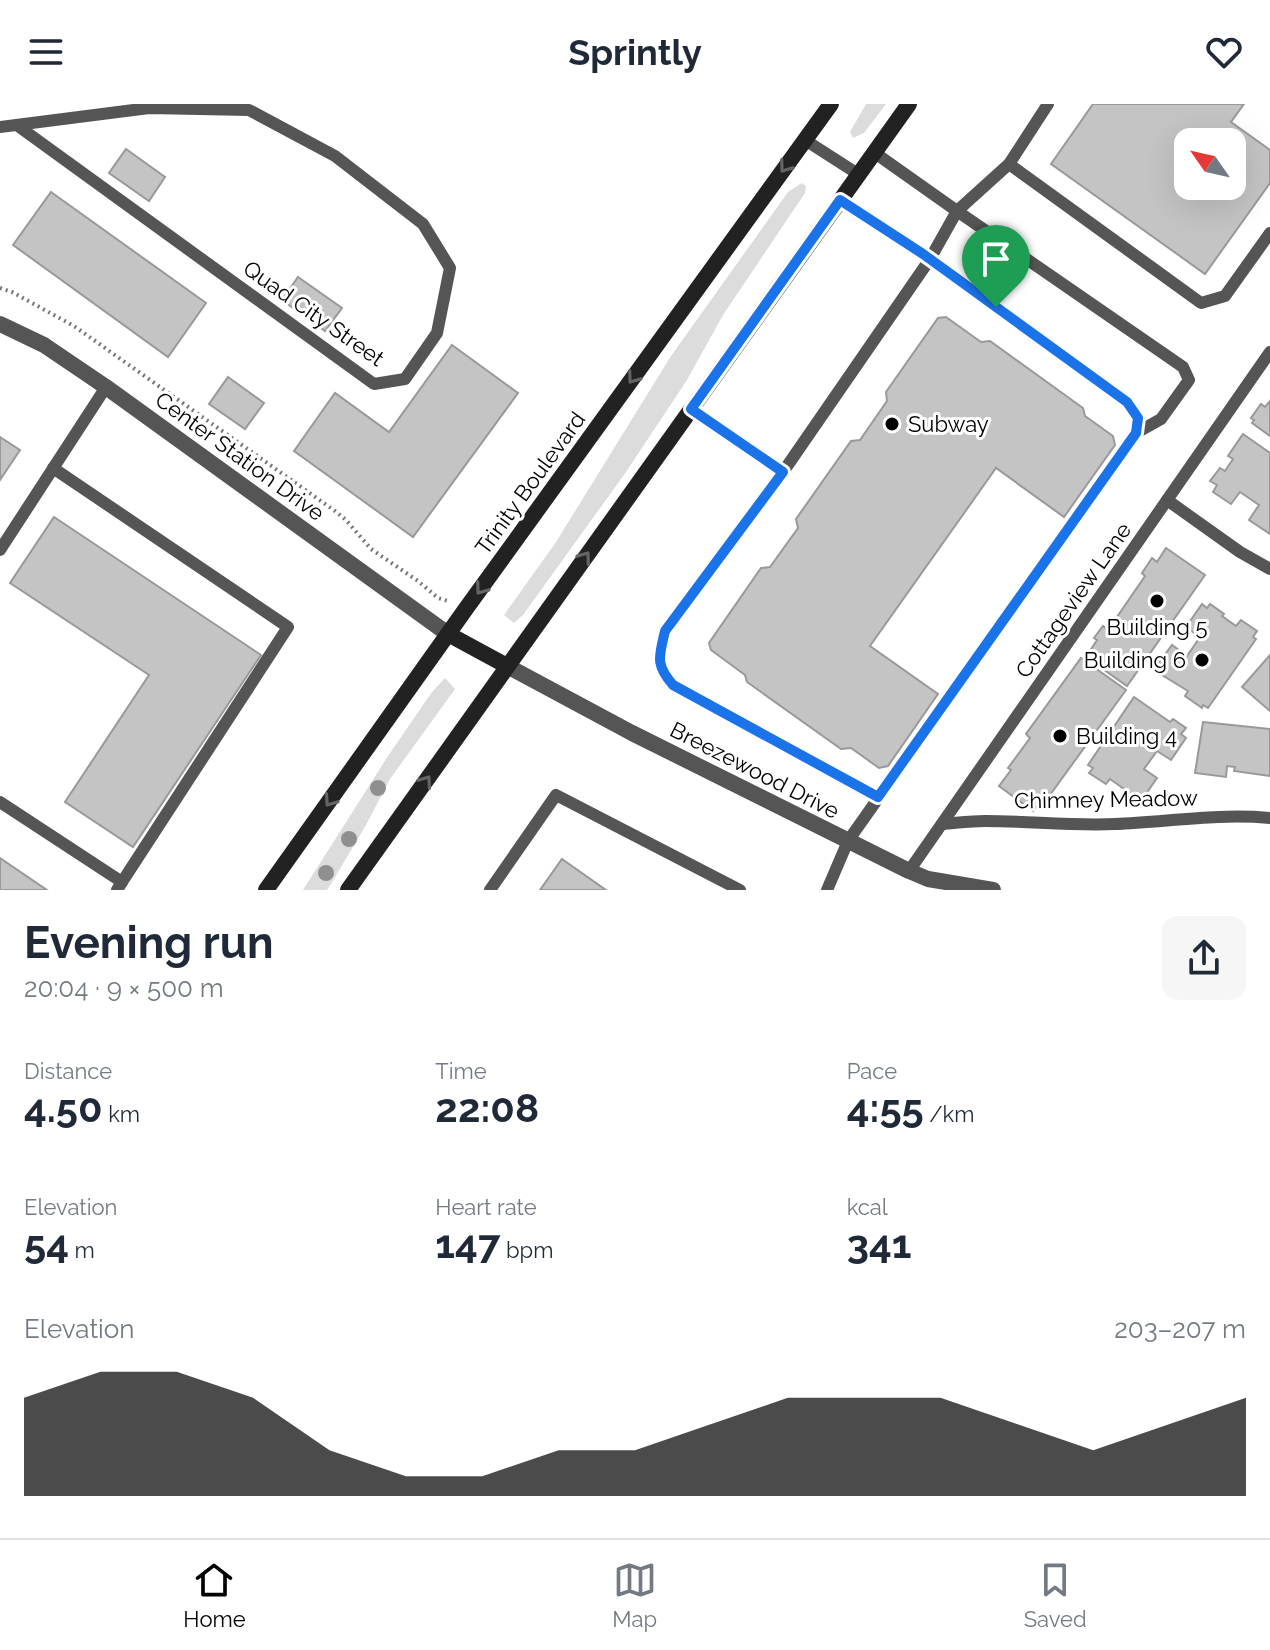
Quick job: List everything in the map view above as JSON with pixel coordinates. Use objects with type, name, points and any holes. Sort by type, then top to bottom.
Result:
[{"type":"main road","name":"Trinity Boulevard","points":[[266,890],[831,104]]},
{"type":"main road","points":[[348,890],[909,104]]},
{"type":"main road","points":[[448,634],[507,666]]},
{"type":"street","name":"Center Station Drive","points":[[0,324],[44,345],[106,387],[448,634]]},
{"type":"street","name":"Breezewood Drive","points":[[507,666],[632,733],[909,871],[928,879],[993,890]]},
{"type":"lane","points":[[878,797],[673,685],[660,670],[665,631],[783,472],[930,259],[957,211],[1009,164],[1048,104]]},
{"type":"lane","name":"Quad City Street","points":[[0,127],[149,108],[249,110],[335,156],[423,224],[450,268],[437,333],[405,379],[374,384],[18,126]]},
{"type":"lane","points":[[805,140],[858,174]]},
{"type":"lane","points":[[827,890],[848,841],[1136,433],[1161,419],[1189,380],[1183,367],[875,153]]},
{"type":"lane","points":[[1009,164],[1201,303],[1225,296],[1270,233]]},
{"type":"lane","points":[[840,200],[930,259],[1127,402],[1138,418],[1136,433]]},
{"type":"lane","name":"Cottageview Lane","points":[[909,871],[1270,352]]},
{"type":"lane","points":[[0,550],[106,387]]},
{"type":"lane","points":[[691,409],[783,472]]},
{"type":"lane","points":[[0,802],[119,886],[288,627],[53,468]]},
{"type":"lane","points":[[1167,500],[1240,552],[1270,569]]},
{"type":"lane","points":[[490,890],[556,795],[740,890]]},
{"type":"lane","name":"Chimney Meadow","points":[[942,824],[983,821],[1116,824],[1225,816],[1270,818]]},
{"type":"path","points":[[0,288],[74,326],[335,511],[371,549],[438,598],[448,601]]},
{"type":"shaded area","points":[[866,104],[886,104],[864,133],[853,138],[850,132]]},
{"type":"shaded area","points":[[802,183],[806,186],[805,193],[723,315],[687,380],[626,472],[523,615],[514,623],[504,615],[556,542],[671,356],[788,192]]},
{"type":"shaded area","points":[[445,678],[455,689],[390,779],[327,890],[303,890],[388,756]]},
{"type":"building","points":[[1093,104],[1244,104],[1231,122],[1239,128],[1174,128],[1174,200],[1246,200],[1246,133],[1270,150],[1270,183],[1205,274],[1051,164]]},
{"type":"building","points":[[126,149],[165,177],[149,201],[109,173]]},
{"type":"building","points":[[51,192],[206,303],[168,357],[13,245]]},
{"type":"building","points":[[298,277],[342,308],[325,331],[282,300]]},
{"type":"building","points":[[946,317],[981,342],[990,341],[1083,408],[1085,416],[1113,436],[1115,445],[1064,517],[996,468],[870,646],[938,694],[888,766],[879,768],[851,748],[841,749],[747,682],[745,675],[711,650],[709,643],[761,568],[770,567],[798,528],[796,519],[851,441],[860,440],[887,401],[886,392],[938,318]]},
{"type":"building","points":[[452,345],[518,393],[413,537],[294,451],[335,393],[389,432]]},
{"type":"building","points":[[228,377],[264,403],[245,429],[209,404]]},
{"type":"building","points":[[1270,401],[1270,436],[1252,423],[1254,420],[1251,418],[1261,404],[1265,407]]},
{"type":"building","points":[[1243,434],[1270,453],[1270,534],[1249,520],[1259,505],[1240,492],[1231,504],[1213,492],[1217,485],[1210,481],[1220,468],[1225,471],[1233,459],[1228,456]]},
{"type":"building","points":[[0,437],[20,450],[0,480]]},
{"type":"building","points":[[54,517],[261,655],[133,847],[65,802],[149,675],[10,583]]},
{"type":"building","name":"Building 5","points":[[1166,548],[1205,575],[1127,686],[1086,657],[1097,640],[1094,638],[1103,626],[1108,630],[1145,576],[1142,573],[1152,558],[1157,562]]},
{"type":"building","name":"Building 6","points":[[1202,604],[1207,608],[1210,604],[1236,626],[1241,620],[1257,631],[1253,637],[1256,639],[1208,708],[1203,705],[1202,708],[1185,696],[1188,691],[1157,672],[1161,666],[1158,664],[1172,645],[1187,656],[1200,637],[1186,627]]},
{"type":"building","points":[[1270,655],[1270,711],[1242,687]]},
{"type":"building","name":"Building 4","points":[[1081,658],[1126,690],[1050,795],[1047,792],[1033,811],[999,786],[1030,738],[1026,734]]},
{"type":"building","points":[[1134,697],[1170,722],[1173,719],[1186,728],[1181,734],[1186,738],[1171,760],[1157,751],[1144,769],[1157,778],[1141,801],[1110,779],[1106,784],[1089,773],[1093,768],[1088,765]]},
{"type":"building","points":[[1203,722],[1270,729],[1270,776],[1234,771],[1235,767],[1227,766],[1226,777],[1195,773]]},
{"type":"building","points":[[0,858],[47,890],[0,890]]},
{"type":"building","points":[[562,859],[606,890],[540,890]]},
{"type":"place","name":"Subway","points":[[892,424]]},
{"type":"place","name":"Building 5","points":[[1157,601]]},
{"type":"place","name":"Building 6","points":[[1202,660]]},
{"type":"place","name":"Building 4","points":[[1060,736]]},
{"type":"route","points":[[840,200],[923,254],[996,307],[1127,402],[1138,418],[1136,433],[878,797],[673,685],[660,670],[665,631],[783,472],[691,409],[840,200]]}]
